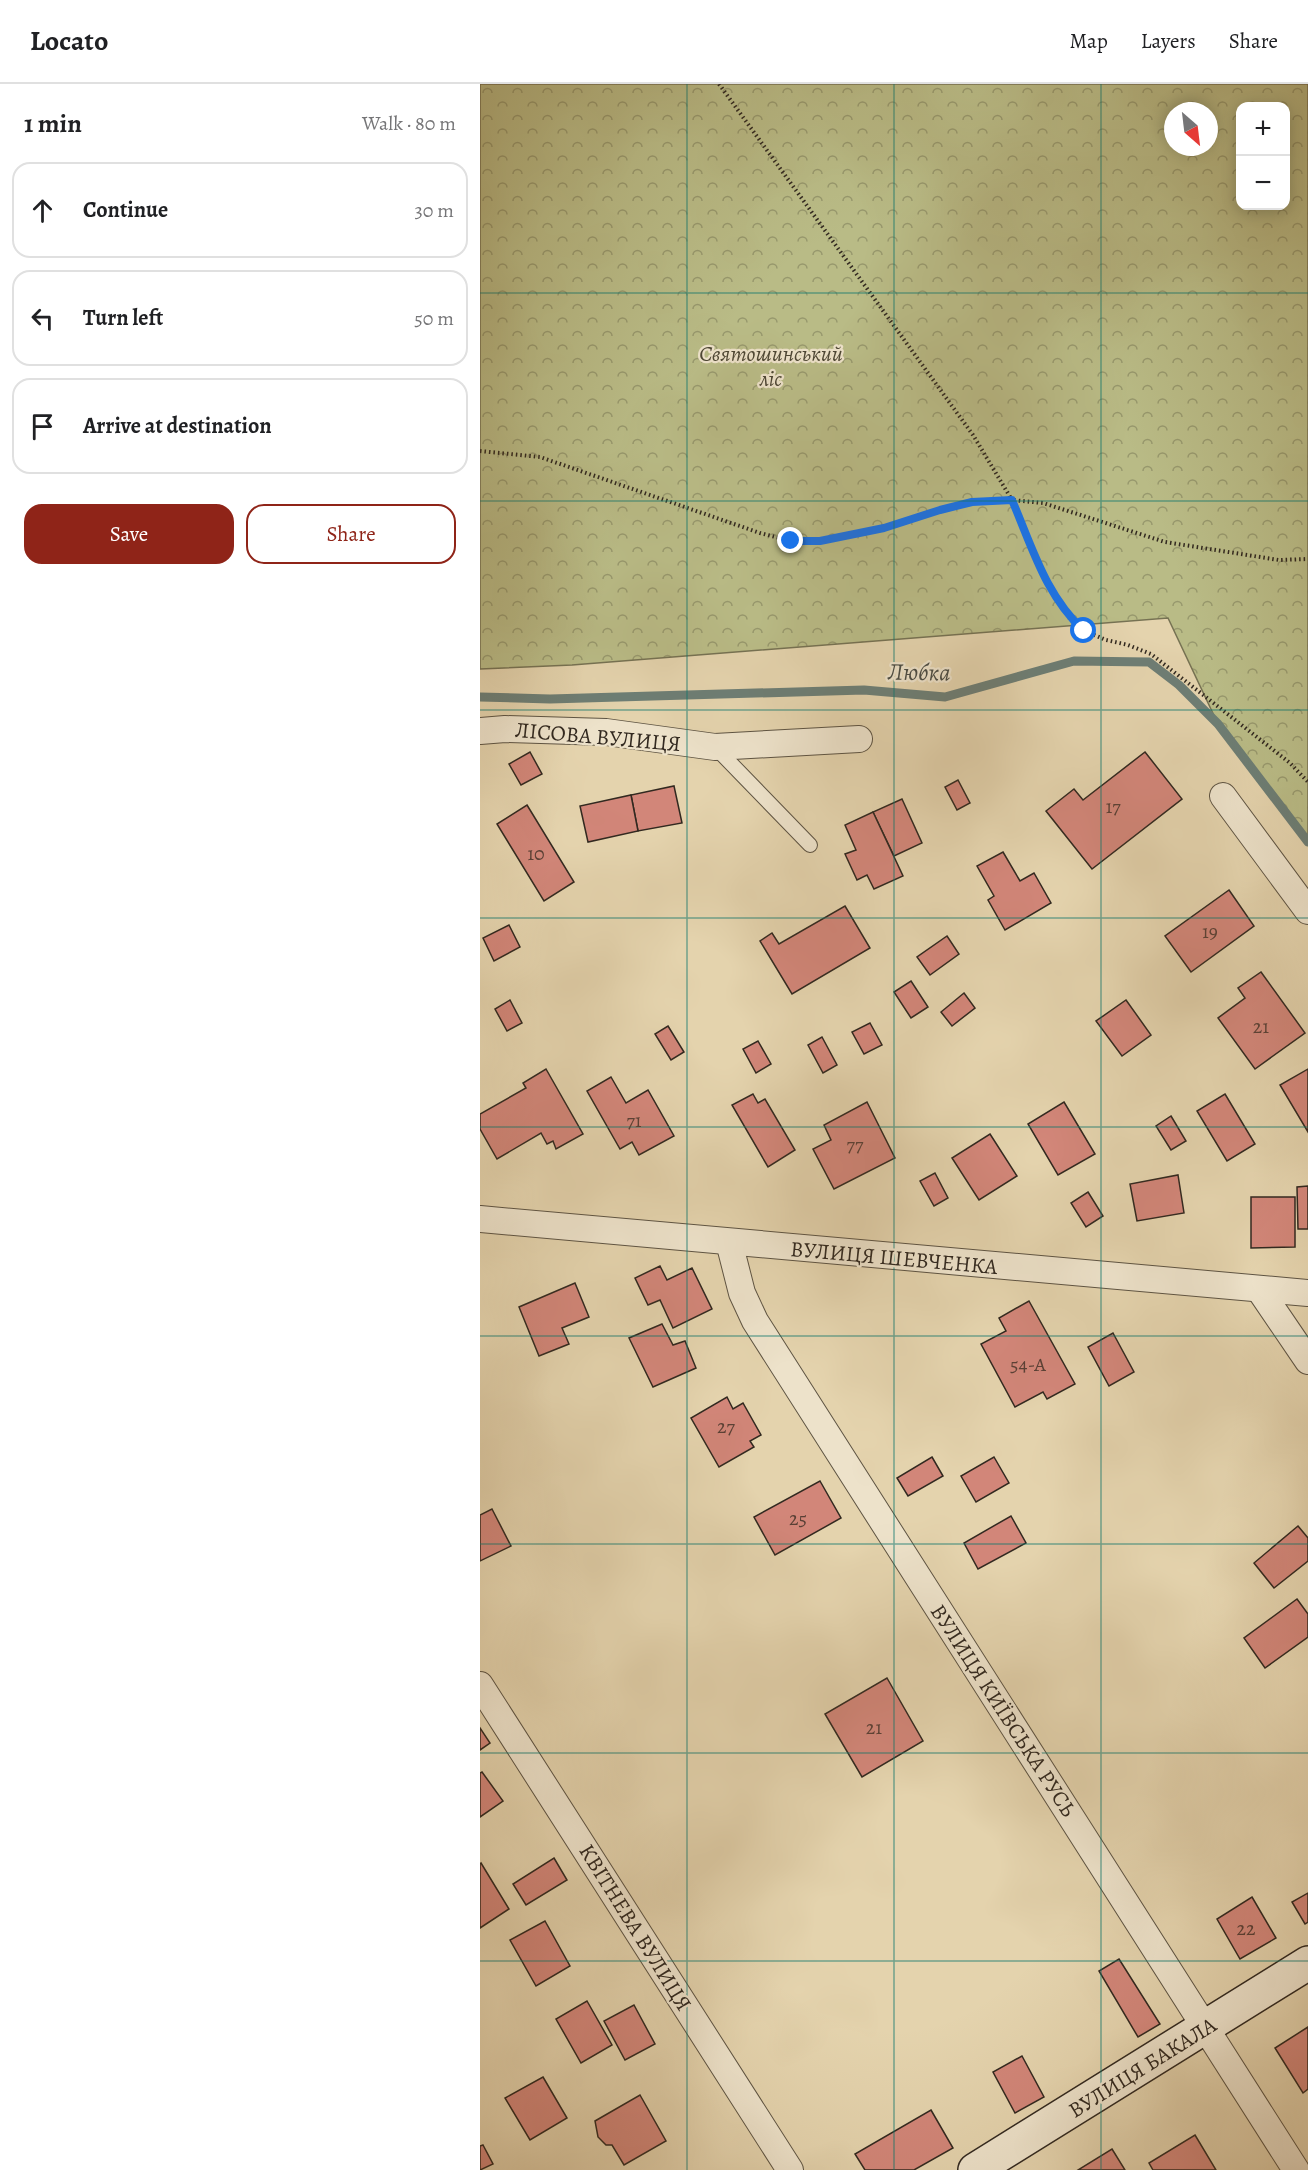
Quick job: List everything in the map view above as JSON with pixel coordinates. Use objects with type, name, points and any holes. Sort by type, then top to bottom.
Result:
[{"type":"street","name":"ЛІСОВА ВУЛИЦЯ","points":[[480,731],[505,729],[606,732],[715,747],[859,739]]},
{"type":"street","points":[[1223,796],[1308,911]]},
{"type":"street","name":"ВУЛИЦЯ ШЕВЧЕНКА","points":[[480,1219],[1308,1293]]},
{"type":"street","name":"ВУЛИЦЯ КИЇВСЬКА РУСЬ","points":[[729,1242],[742,1293],[755,1321],[1296,2170]]},
{"type":"street","points":[[1259,1289],[1308,1361]]},
{"type":"street","name":"КВІТНЕВА ВУЛИЦЯ","points":[[480,1685],[790,2170]]},
{"type":"street","name":"ВУЛИЦЯ БАКАЛА","points":[[975,2170],[1308,1963]]},
{"type":"lane","points":[[715,747],[810,846]]},
{"type":"path","points":[[719,84],[973,435],[1012,500],[1046,581],[1066,613],[1084,631],[1151,654],[1290,763],[1308,782]]},
{"type":"path","points":[[480,451],[540,457],[760,533],[791,541],[820,541],[884,528],[972,502],[1012,500],[1043,503],[1166,542],[1279,560],[1308,559]]},
{"type":"green space","name":"Святошинський ліс","points":[[480,84],[1308,84],[1308,842],[1218,724],[1168,618],[572,665],[480,669]]},
{"type":"building","points":[[530,752],[542,774],[521,785],[509,764]]},
{"type":"building","points":[[1145,752],[1182,799],[1092,869],[1046,811],[1074,789],[1083,800]]},
{"type":"building","points":[[958,780],[970,803],[957,810],[945,787]]},
{"type":"building","points":[[674,786],[682,823],[638,831],[631,795]]},
{"type":"building","points":[[631,795],[638,831],[588,842],[580,806]]},
{"type":"building","points":[[902,799],[922,843],[894,856],[873,812]]},
{"type":"building","points":[[527,805],[574,882],[544,901],[497,824]]},
{"type":"building","points":[[873,812],[903,876],[874,889],[867,875],[857,880],[845,854],[856,850],[845,825]]},
{"type":"building","points":[[1003,852],[1020,881],[1034,873],[1051,903],[1005,930],[988,900],[994,896],[977,866]]},
{"type":"building","points":[[1229,890],[1254,926],[1191,972],[1165,936]]},
{"type":"building","points":[[845,906],[870,948],[792,994],[760,941],[772,933],[779,944]]},
{"type":"building","points":[[509,925],[520,947],[494,961],[483,938]]},
{"type":"building","points":[[947,936],[959,954],[930,975],[917,957]]},
{"type":"building","points":[[1261,972],[1305,1033],[1255,1069],[1218,1018],[1245,998],[1238,988]]},
{"type":"building","points":[[911,981],[928,1007],[911,1018],[894,992]]},
{"type":"building","points":[[964,993],[975,1008],[952,1026],[941,1012]]},
{"type":"building","points":[[510,1000],[522,1023],[507,1031],[495,1009]]},
{"type":"building","points":[[1126,1000],[1151,1035],[1122,1056],[1096,1021]]},
{"type":"building","points":[[870,1023],[882,1045],[864,1054],[852,1032]]},
{"type":"building","points":[[668,1026],[684,1052],[671,1060],[655,1034]]},
{"type":"building","points":[[822,1037],[837,1065],[823,1073],[808,1045]]},
{"type":"building","points":[[758,1041],[771,1064],[756,1073],[743,1049]]},
{"type":"building","points":[[546,1069],[583,1134],[556,1149],[553,1141],[547,1144],[541,1133],[497,1159],[480,1129],[480,1114],[526,1088],[523,1083]]},
{"type":"building","points":[[1308,1069],[1308,1132],[1280,1085]]},
{"type":"building","points":[[611,1077],[626,1103],[648,1090],[674,1136],[639,1155],[632,1142],[620,1149],[587,1091]]},
{"type":"building","points":[[753,1094],[758,1103],[765,1099],[795,1150],[768,1167],[732,1105]]},
{"type":"building","points":[[1225,1094],[1255,1144],[1227,1161],[1197,1111]]},
{"type":"building","points":[[867,1102],[895,1158],[834,1189],[813,1149],[831,1140],[824,1125]]},
{"type":"building","points":[[1064,1102],[1095,1154],[1058,1175],[1028,1124]]},
{"type":"building","points":[[1171,1116],[1186,1141],[1171,1150],[1156,1126]]},
{"type":"building","points":[[990,1134],[1017,1176],[979,1200],[952,1158]]},
{"type":"building","points":[[935,1173],[948,1198],[934,1206],[920,1181]]},
{"type":"building","points":[[1178,1175],[1184,1213],[1137,1221],[1130,1184]]},
{"type":"building","points":[[1308,1186],[1308,1229],[1298,1229],[1297,1187]]},
{"type":"building","points":[[1088,1192],[1103,1216],[1086,1227],[1071,1203]]},
{"type":"building","points":[[1251,1197],[1295,1197],[1295,1247],[1251,1248]]},
{"type":"building","points":[[660,1266],[667,1280],[692,1268],[712,1309],[673,1328],[660,1300],[648,1305],[635,1278]]},
{"type":"building","points":[[575,1283],[589,1317],[562,1328],[569,1344],[539,1356],[519,1307]]},
{"type":"building","points":[[1029,1301],[1075,1384],[1047,1399],[1043,1392],[1015,1407],[981,1344],[1006,1331],[999,1318]]},
{"type":"building","points":[[662,1324],[673,1345],[685,1341],[696,1368],[653,1387],[629,1338]]},
{"type":"building","points":[[1113,1333],[1134,1372],[1109,1386],[1088,1347]]},
{"type":"building","points":[[727,1397],[733,1409],[743,1403],[761,1435],[750,1441],[754,1447],[719,1467],[691,1418]]},
{"type":"building","points":[[932,1457],[943,1476],[908,1496],[897,1478]]},
{"type":"building","points":[[994,1457],[1009,1483],[976,1502],[961,1476]]},
{"type":"building","points":[[820,1481],[841,1518],[775,1555],[754,1517]]},
{"type":"building","points":[[492,1509],[511,1546],[480,1561],[480,1515]]},
{"type":"building","points":[[1011,1516],[1026,1543],[978,1569],[964,1543]]},
{"type":"building","points":[[1298,1526],[1308,1538],[1308,1561],[1274,1588],[1254,1563]]},
{"type":"building","points":[[1297,1599],[1308,1614],[1308,1637],[1265,1668],[1244,1638]]},
{"type":"building","points":[[887,1678],[923,1741],[862,1777],[825,1714]]},
{"type":"building","points":[[480,1728],[490,1743],[480,1750]]},
{"type":"building","points":[[482,1772],[503,1801],[480,1817],[480,1773]]},
{"type":"building","points":[[554,1858],[567,1880],[526,1905],[513,1884]]},
{"type":"building","points":[[480,1864],[509,1909],[480,1928]]},
{"type":"building","points":[[1308,1893],[1308,1922],[1305,1924],[1292,1902]]},
{"type":"building","points":[[1252,1897],[1276,1938],[1240,1959],[1217,1919]]},
{"type":"building","points":[[545,1921],[570,1966],[536,1986],[510,1940]]},
{"type":"building","points":[[1119,1959],[1160,2024],[1138,2037],[1099,1971]]},
{"type":"building","points":[[587,2001],[612,2045],[581,2063],[556,2019]]},
{"type":"building","points":[[634,2005],[655,2044],[625,2060],[604,2021]]},
{"type":"building","points":[[1308,2027],[1308,2089],[1303,2093],[1275,2048]]},
{"type":"building","points":[[1022,2056],[1044,2097],[1015,2113],[993,2072]]},
{"type":"building","points":[[543,2077],[567,2118],[530,2140],[505,2098]]},
{"type":"building","points":[[640,2095],[666,2141],[624,2165],[612,2145],[606,2145],[598,2137],[595,2121]]},
{"type":"building","points":[[931,2110],[953,2148],[914,2170],[865,2170],[855,2154]]},
{"type":"building","points":[[1195,2135],[1216,2170],[1153,2170],[1149,2163]]},
{"type":"building","points":[[483,2145],[493,2164],[480,2170],[480,2146]]},
{"type":"building","points":[[1112,2149],[1125,2170],[1078,2170]]},
{"type":"waterway","name":"Любка","points":[[480,697],[550,699],[864,690],[945,697],[1074,661],[1149,662],[1179,685],[1218,724],[1308,842]]},
{"type":"route","points":[[791,541],[820,541],[884,528],[972,502],[1012,500],[1046,581],[1066,613],[1084,631]]}]
